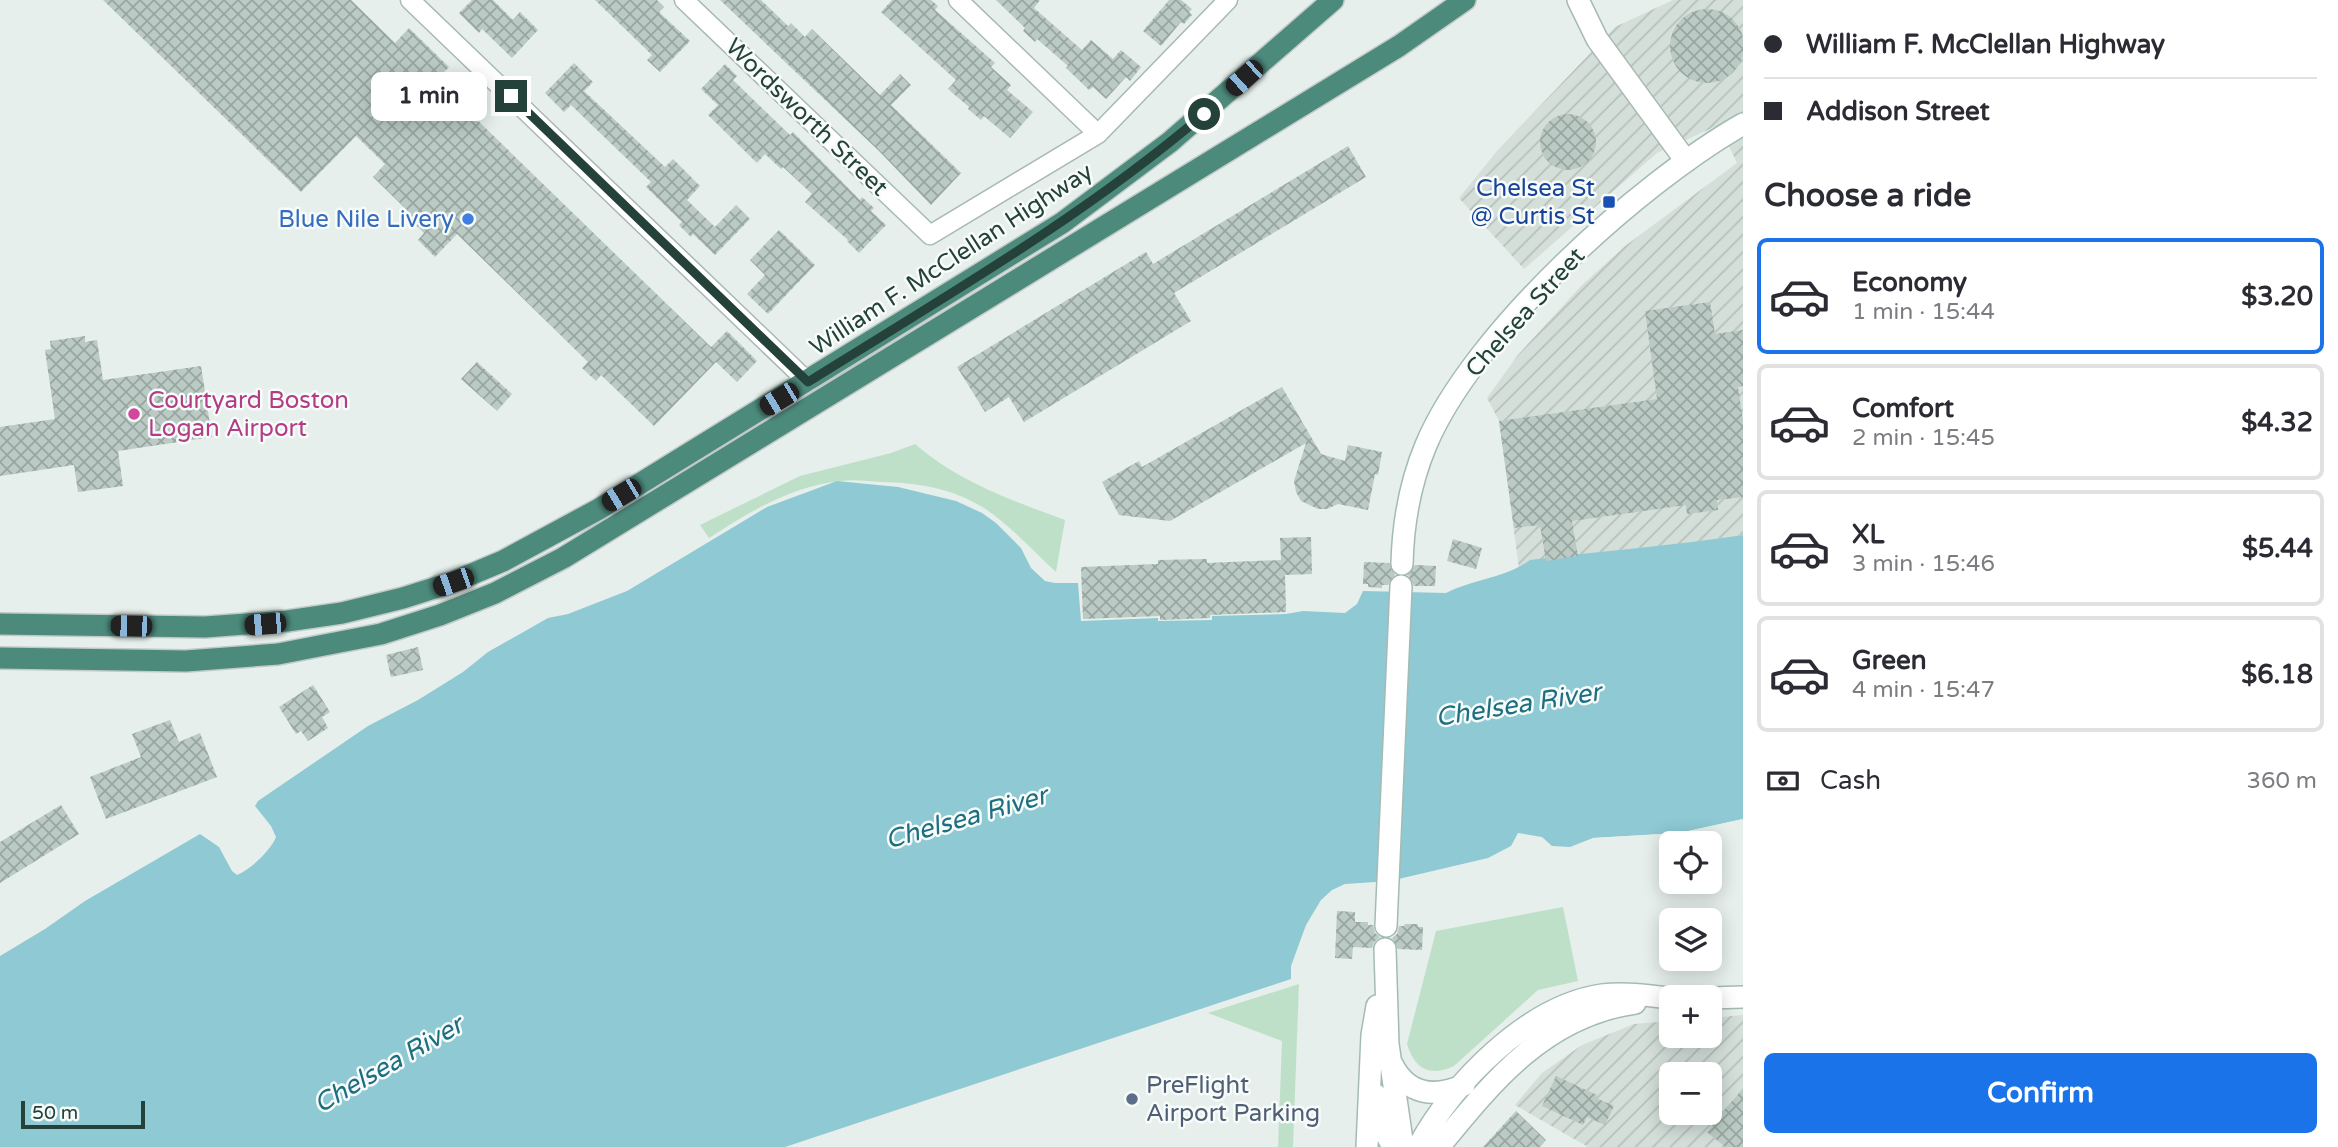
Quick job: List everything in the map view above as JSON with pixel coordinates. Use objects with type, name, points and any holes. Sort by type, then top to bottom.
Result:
[{"type":"highway","name":"William F. McClellan Highway","points":[[0,624],[205,627],[342,613],[419,593],[486,568],[548,539],[1017,253],[1100,197],[1182,132],[1333,0]]},
{"type":"highway","name":"William F. McClellan Highway","points":[[0,658],[186,661],[271,655],[381,634],[495,593],[563,558],[851,382],[1399,46],[1465,0]]},
{"type":"main road","points":[[1578,0],[1591,27],[1686,161]]},
{"type":"main road","name":"Chelsea Street","points":[[1402,554],[1408,504],[1426,445],[1466,376],[1519,313],[1575,255],[1635,201],[1686,161],[1743,124]]},
{"type":"main road","points":[[1386,926],[1401,586]]},
{"type":"main road","points":[[1367,1147],[1386,1013],[1385,958]]},
{"type":"main road","points":[[1418,1147],[1430,1126],[1464,1085],[1514,1036],[1535,1021],[1567,1005],[1600,995],[1659,997]]},
{"type":"main road","points":[[1722,998],[1743,997]]},
{"type":"main road","points":[[1439,1147],[1488,1087],[1537,1044],[1575,1023],[1615,1007],[1659,1000]]},
{"type":"main road","points":[[1381,1056],[1399,1076],[1422,1091],[1446,1092],[1464,1085]]},
{"type":"main road","points":[[1381,1056],[1381,1117],[1393,1147]]},
{"type":"main road","points":[[1381,1056],[1404,1147]]},
{"type":"street","points":[[411,0],[808,382]]},
{"type":"street","name":"Wordsworth Street","points":[[684,0],[930,235],[1098,134]]},
{"type":"street","points":[[958,0],[1098,134],[1228,0]]},
{"type":"shaded area","points":[[1673,0],[1743,0],[1743,535],[1519,568],[1499,421],[1487,398],[1517,356],[1581,286],[1625,246],[1737,163],[1719,125],[1657,153],[1524,269],[1459,198],[1497,151],[1615,27]]},
{"type":"shaded area","points":[[1743,1015],[1743,1147],[1588,1147],[1515,1105],[1542,1073],[1582,1045],[1634,1024],[1659,1022],[1659,1048],[1722,1048],[1722,1017]]},
{"type":"green space","points":[[915,444],[967,479],[1065,520],[1056,572],[1012,530],[984,508],[947,491],[922,485],[856,480],[822,484],[788,494],[709,538],[700,525],[800,476],[891,453]]},
{"type":"green space","points":[[1563,907],[1578,981],[1538,990],[1454,1066],[1431,1071],[1419,1065],[1407,1044],[1436,931]]},
{"type":"green space","points":[[1299,984],[1293,1147],[1278,1147],[1282,1041],[1208,1013]]},
{"type":"water","name":"Chelsea River","points":[[837,481],[898,487],[956,501],[996,523],[1021,548],[1031,568],[1045,581],[1078,583],[1081,621],[1158,618],[1158,621],[1212,620],[1212,616],[1303,611],[1345,613],[1357,604],[1363,591],[1446,593],[1510,571],[1530,560],[1743,535],[1743,819],[1688,831],[1659,831],[1659,834],[1593,838],[1570,847],[1552,846],[1542,837],[1518,833],[1511,846],[1488,858],[1390,881],[1345,884],[1332,890],[1321,900],[1306,925],[1291,966],[1291,979],[785,1147],[0,1147],[0,956],[85,901],[200,834],[219,847],[237,875],[254,864],[276,837],[255,806],[258,801],[368,726],[418,700],[463,672],[488,652],[548,618],[568,614],[627,591],[767,507]]},
{"type":"pier","points":[[1743,819],[1743,823],[1704,831],[1688,831]]},
{"type":"pier","points":[[1659,834],[1659,837],[1595,842],[1592,838]]},
{"type":"building","points":[[103,0],[351,0],[395,43],[409,28],[449,67],[436,80],[711,347],[727,331],[757,361],[737,382],[716,362],[654,426],[601,375],[596,381],[582,368],[588,362],[457,234],[435,257],[418,240],[424,233],[409,218],[412,215],[373,177],[385,164],[356,136],[301,192]]},
{"type":"building","points":[[472,0],[493,0],[513,20],[520,12],[538,30],[512,58],[482,29],[479,33],[459,13]]},
{"type":"building","points":[[595,0],[657,0],[664,7],[659,12],[690,41],[660,72],[647,60],[652,55]]},
{"type":"building","points":[[720,0],[761,0],[788,26],[791,23],[805,37],[812,29],[880,95],[900,74],[911,85],[891,105],[961,173],[931,205],[879,151]]},
{"type":"building","points":[[892,0],[931,0],[938,6],[935,10],[995,63],[991,67],[1011,85],[1007,90],[1033,112],[1010,138],[984,116],[981,120],[968,109],[969,107],[948,89],[956,80],[881,12]]},
{"type":"building","points":[[996,0],[1040,0],[1034,8],[1082,50],[1091,40],[1113,59],[1121,50],[1141,67],[1130,81],[1126,77],[1106,99],[1093,87],[1089,90],[1066,68],[1068,66],[1037,39],[1035,42],[1023,31],[1025,28]]},
{"type":"building","points":[[1169,0],[1181,0],[1192,9],[1189,12],[1192,15],[1184,24],[1181,22],[1161,46],[1143,31]]},
{"type":"building","points":[[1707,9],[1721,12],[1738,25],[1741,32],[1741,60],[1728,77],[1714,82],[1700,82],[1686,77],[1676,67],[1671,53],[1671,39],[1676,25],[1686,15]]},
{"type":"building","points":[[574,63],[593,82],[584,91],[665,167],[673,159],[700,186],[687,200],[715,227],[736,205],[750,219],[715,255],[679,225],[682,222],[646,187],[651,182],[571,105],[564,112],[545,93]]},
{"type":"building","points":[[725,64],[737,76],[733,80],[790,135],[793,132],[860,200],[862,197],[874,208],[871,211],[886,225],[859,253],[805,202],[812,194],[783,167],[781,169],[765,154],[757,163],[708,115],[718,105],[701,89]]},
{"type":"building","points":[[1568,114],[1579,116],[1588,122],[1594,131],[1594,153],[1588,162],[1579,168],[1568,170],[1557,168],[1548,162],[1542,153],[1540,142],[1542,131],[1548,122],[1557,116]]},
{"type":"building","points":[[1348,146],[1366,177],[1174,293],[1191,321],[1024,422],[1009,397],[985,412],[957,367],[1146,252],[1153,264]]},
{"type":"building","points":[[779,230],[815,265],[768,314],[747,294],[765,275],[750,260]]},
{"type":"building","points":[[1710,302],[1715,334],[1743,330],[1743,386],[1738,387],[1743,421],[1743,497],[1717,500],[1718,510],[1687,514],[1686,505],[1572,521],[1578,556],[1546,561],[1540,525],[1514,528],[1499,421],[1657,399],[1645,311]]},
{"type":"building","name":"Courtyard Boston Logan Airport","points":[[85,336],[85,342],[97,340],[103,380],[201,366],[212,437],[118,451],[123,486],[78,492],[74,465],[0,476],[0,427],[55,419],[45,350],[51,349],[50,341]]},
{"type":"building","points":[[477,362],[512,394],[497,411],[461,379]]},
{"type":"building","points":[[1282,387],[1321,454],[1345,461],[1348,445],[1382,452],[1368,510],[1338,504],[1327,509],[1318,509],[1301,501],[1294,481],[1306,443],[1170,521],[1119,515],[1102,482],[1139,461],[1142,467]]},
{"type":"building","points":[[1311,537],[1312,574],[1285,575],[1286,612],[1160,620],[1160,616],[1083,619],[1081,567],[1158,564],[1158,560],[1207,559],[1207,563],[1281,560],[1280,538]]},
{"type":"building","points":[[1453,539],[1482,548],[1476,569],[1447,561]]},
{"type":"building","points":[[1364,562],[1389,563],[1395,575],[1388,585],[1382,585],[1382,588],[1368,587],[1368,584],[1363,584]]},
{"type":"building","points":[[1415,565],[1436,566],[1435,586],[1414,586],[1408,575]]},
{"type":"building","points":[[418,647],[423,670],[391,677],[386,655]]},
{"type":"building","points":[[313,685],[330,712],[322,717],[328,728],[308,741],[301,731],[296,734],[279,707]]},
{"type":"building","points":[[170,720],[179,742],[200,733],[217,777],[106,819],[90,777],[141,757],[132,734]]},
{"type":"building","points":[[61,805],[79,834],[0,883],[0,842]]},
{"type":"building","points":[[1337,911],[1355,912],[1355,922],[1368,922],[1368,925],[1373,925],[1375,933],[1380,937],[1372,948],[1353,947],[1352,959],[1335,958]]},
{"type":"building","points":[[1418,924],[1418,927],[1423,927],[1422,950],[1398,949],[1392,938],[1397,934],[1399,926]]},
{"type":"building","points":[[1556,1076],[1614,1106],[1605,1125],[1587,1117],[1583,1125],[1542,1106]]},
{"type":"building","points":[[1743,1088],[1743,1147],[1725,1147],[1707,1132],[1713,1125],[1722,1125],[1722,1114]]},
{"type":"building","points":[[1516,1111],[1546,1140],[1540,1147],[1483,1147]]},
{"type":"place","name":"Chelsea St @ Curtis St","points":[[1609,202]]},
{"type":"place","name":"Blue Nile Livery","points":[[468,219]]},
{"type":"place","name":"Courtyard Boston Logan Airport","points":[[134,414]]},
{"type":"place","name":"PreFlight Airport Parking","points":[[1132,1099]]},
{"type":"route","points":[[511,96],[808,382],[1075,215],[1204,114]]}]
